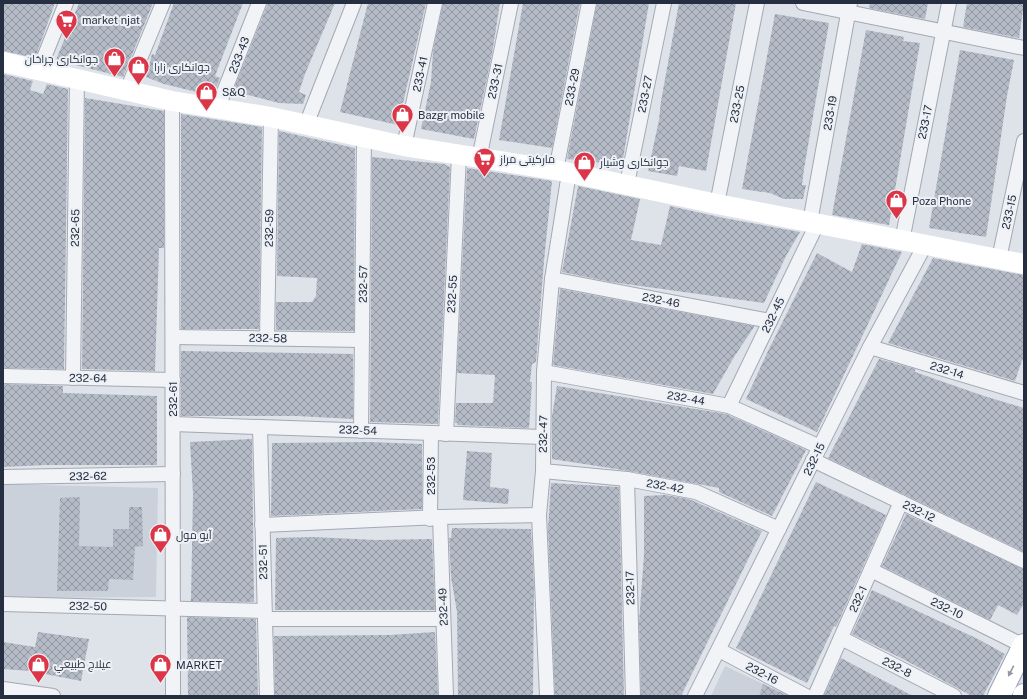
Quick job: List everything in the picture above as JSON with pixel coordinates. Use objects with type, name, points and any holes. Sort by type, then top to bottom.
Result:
[{"type":"main road","points":[[3,62],[172,101],[218,107],[272,117],[404,146],[627,184],[717,204],[1024,264]]},
{"type":"main road","points":[[998,696],[1024,646]]},
{"type":"street","points":[[39,70],[66,3]]},
{"type":"street","points":[[127,90],[163,3]]},
{"type":"street","name":"233-43","points":[[218,107],[259,3]]},
{"type":"street","points":[[306,125],[354,3]]},
{"type":"street","name":"233-41","points":[[404,146],[435,3]]},
{"type":"street","name":"233-31","points":[[479,159],[511,3]]},
{"type":"street","name":"233-29","points":[[563,172],[589,3]]},
{"type":"street","name":"233-27","points":[[627,184],[664,3]]},
{"type":"street","name":"233-25","points":[[717,204],[757,3]]},
{"type":"street","points":[[803,3],[850,8],[943,31],[1024,48]]},
{"type":"street","name":"233-17","points":[[902,241],[949,3]]},
{"type":"street","name":"233-19","points":[[814,223],[850,8]]},
{"type":"street","name":"232-65","points":[[73,378],[77,79]]},
{"type":"street","name":"232-61","points":[[172,101],[173,696]]},
{"type":"street","name":"232-59","points":[[267,338],[272,117]]},
{"type":"street","name":"232-57","points":[[361,431],[364,137]]},
{"type":"street","name":"233-15","points":[[999,259],[1024,142]]},
{"type":"street","name":"232-55","points":[[446,434],[459,155]]},
{"type":"street","name":"232-47","points":[[547,696],[539,515],[543,471],[544,372],[563,172]]},
{"type":"street","name":"232-45","points":[[729,406],[770,321],[814,223]]},
{"type":"street","name":"232-15","points":[[695,696],[870,347],[925,245]]},
{"type":"street","name":"232-46","points":[[552,279],[770,321]]},
{"type":"street","name":"232-58","points":[[173,337],[362,340]]},
{"type":"street","name":"232-14","points":[[870,347],[1024,394]]},
{"type":"street","name":"232-44","points":[[544,372],[729,406],[820,448]]},
{"type":"street","name":"232-64","points":[[3,376],[173,380]]},
{"type":"street","name":"232-54","points":[[173,424],[543,437]]},
{"type":"street","name":"232-51","points":[[260,427],[267,696]]},
{"type":"street","name":"232-53","points":[[431,433],[435,518]]},
{"type":"street","name":"232-12","points":[[813,460],[1024,561]]},
{"type":"street","name":"232-42","points":[[543,471],[627,479],[696,492],[779,529]]},
{"type":"street","name":"232-62","points":[[3,478],[173,474]]},
{"type":"street","name":"232-17","points":[[627,479],[633,696]]},
{"type":"street","name":"232-1","points":[[815,696],[901,502]]},
{"type":"street","points":[[262,525],[539,515]]},
{"type":"street","name":"232-49","points":[[435,518],[443,619],[446,696]]},
{"type":"street","name":"232-10","points":[[871,570],[1024,646]]},
{"type":"street","name":"232-50","points":[[3,604],[173,608],[264,615],[443,619]]},
{"type":"street","name":"232-8","points":[[841,638],[954,696]]},
{"type":"street","name":"232-16","points":[[719,650],[806,696]]},
{"type":"street","points":[[3,689],[37,695],[53,696]]},
{"type":"shaded area","points":[[3,484],[158,488],[156,597],[3,598]]},
{"type":"shaded area","points":[[725,666],[789,696],[711,696]]},
{"type":"building","points":[[3,3],[55,3],[35,58],[3,51]]},
{"type":"building","points":[[79,3],[153,3],[123,77],[56,60]]},
{"type":"building","points":[[174,3],[243,3],[215,76],[220,78],[213,96],[164,84],[146,77],[152,54],[155,55]]},
{"type":"building","points":[[268,3],[335,3],[299,92],[306,95],[303,104],[279,103],[233,91]]},
{"type":"building","points":[[368,3],[426,3],[398,125],[340,112]]},
{"type":"building","points":[[443,3],[500,3],[492,54],[474,139],[421,129],[431,82],[433,51]]},
{"type":"building","points":[[523,3],[580,3],[552,148],[499,140]]},
{"type":"building","points":[[597,3],[649,3],[622,165],[567,159]]},
{"type":"building","points":[[679,3],[736,3],[706,171],[679,166],[677,176],[648,171],[659,120],[661,101]]},
{"type":"building","points":[[870,3],[928,3],[925,19],[869,8]]},
{"type":"building","points":[[967,3],[1024,3],[1019,38],[963,27]]},
{"type":"building","points":[[775,14],[829,23],[804,169],[802,185],[806,185],[803,199],[784,199],[770,193],[742,189]]},
{"type":"building","points":[[866,30],[904,37],[903,41],[920,43],[889,225],[832,215]]},
{"type":"building","points":[[960,50],[1014,60],[1007,96],[986,237],[929,228]]},
{"type":"building","points":[[3,74],[33,81],[30,90],[43,94],[47,84],[68,89],[64,369],[3,368]]},
{"type":"building","points":[[85,98],[164,111],[164,248],[159,248],[155,371],[82,369]]},
{"type":"building","points":[[181,114],[262,127],[259,329],[181,329]]},
{"type":"building","points":[[279,131],[355,148],[354,331],[276,330],[276,302],[312,302],[316,296],[317,278],[277,276]]},
{"type":"building","points":[[372,157],[444,164],[450,167],[438,424],[370,422]]},
{"type":"building","points":[[467,168],[552,181],[536,362],[532,364],[530,382],[532,382],[529,428],[457,425],[457,423],[455,423],[456,403],[493,403],[495,375],[457,373]]},
{"type":"building","points":[[578,186],[640,199],[631,240],[661,245],[670,206],[800,232],[786,256],[764,303],[611,282],[562,272]]},
{"type":"building","points":[[862,244],[902,252],[817,432],[746,399],[767,353],[817,253],[852,272]]},
{"type":"building","points":[[933,258],[1024,275],[1024,361],[1022,360],[1015,381],[888,343]]},
{"type":"building","points":[[560,289],[754,327],[734,357],[713,394],[553,365]]},
{"type":"building","points":[[181,351],[353,354],[353,419],[297,416],[181,416]]},
{"type":"building","points":[[879,359],[915,369],[915,372],[1024,408],[1024,552],[828,458]]},
{"type":"building","points":[[3,384],[63,386],[63,393],[157,396],[157,465],[46,465],[3,467]]},
{"type":"building","points":[[557,386],[726,414],[806,450],[772,516],[719,492],[719,488],[629,471],[552,459],[552,416]]},
{"type":"building","points":[[252,439],[254,602],[191,601],[193,494],[190,442]]},
{"type":"building","points":[[369,442],[422,444],[422,509],[271,516],[272,443]]},
{"type":"building","points":[[467,451],[492,453],[490,487],[509,489],[508,504],[463,500]]},
{"type":"building","points":[[816,482],[886,515],[836,627],[834,626],[807,683],[736,648]]},
{"type":"building","points":[[551,483],[619,487],[624,696],[555,696],[548,529]]},
{"type":"building","points":[[665,495],[689,499],[762,531],[681,696],[641,696],[639,622],[644,555],[644,496]]},
{"type":"building","points":[[80,497],[79,546],[113,547],[113,529],[129,529],[129,507],[142,507],[143,546],[135,547],[133,580],[109,579],[108,591],[57,591],[60,498]]},
{"type":"building","points":[[906,514],[1024,569],[1024,603],[1017,615],[998,605],[990,620],[882,566]]},
{"type":"building","points":[[452,528],[531,529],[534,587],[533,696],[458,696],[457,612],[451,577],[449,538],[451,538]]},
{"type":"building","points":[[313,537],[376,540],[432,539],[435,610],[275,610],[276,538]]},
{"type":"building","points":[[872,590],[978,639],[1005,654],[983,696],[972,696],[905,660],[852,634]]},
{"type":"building","points":[[187,617],[256,619],[258,696],[188,696]]},
{"type":"building","points":[[38,632],[89,639],[81,681],[30,671],[3,669],[3,642],[35,647]]},
{"type":"building","points":[[435,632],[438,696],[275,696],[274,636],[390,635]]},
{"type":"building","points":[[841,658],[869,673],[913,696],[824,696]]},
{"type":"building","points":[[763,684],[782,693],[788,696],[759,696]]},
{"type":"place","name":"market njat","points":[[67,40]]},
{"type":"place","name":"جوانکاری چراخان","points":[[114,78]]},
{"type":"place","name":"جوانکاری زارا","points":[[138,86]]},
{"type":"place","name":"S&Q","points":[[207,112]]},
{"type":"place","name":"Bazgr mobile","points":[[402,134]]},
{"type":"place","name":"مارکیتی مراز","points":[[484,178]]},
{"type":"place","name":"جوانکاری وشیار","points":[[584,182]]},
{"type":"place","name":"Poza Phone","points":[[897,220]]},
{"type":"place","name":"آيو مول","points":[[160,554]]},
{"type":"place","name":"عیلاج طبيعي","points":[[39,684]]},
{"type":"place","name":"MARKET","points":[[160,684]]}]
